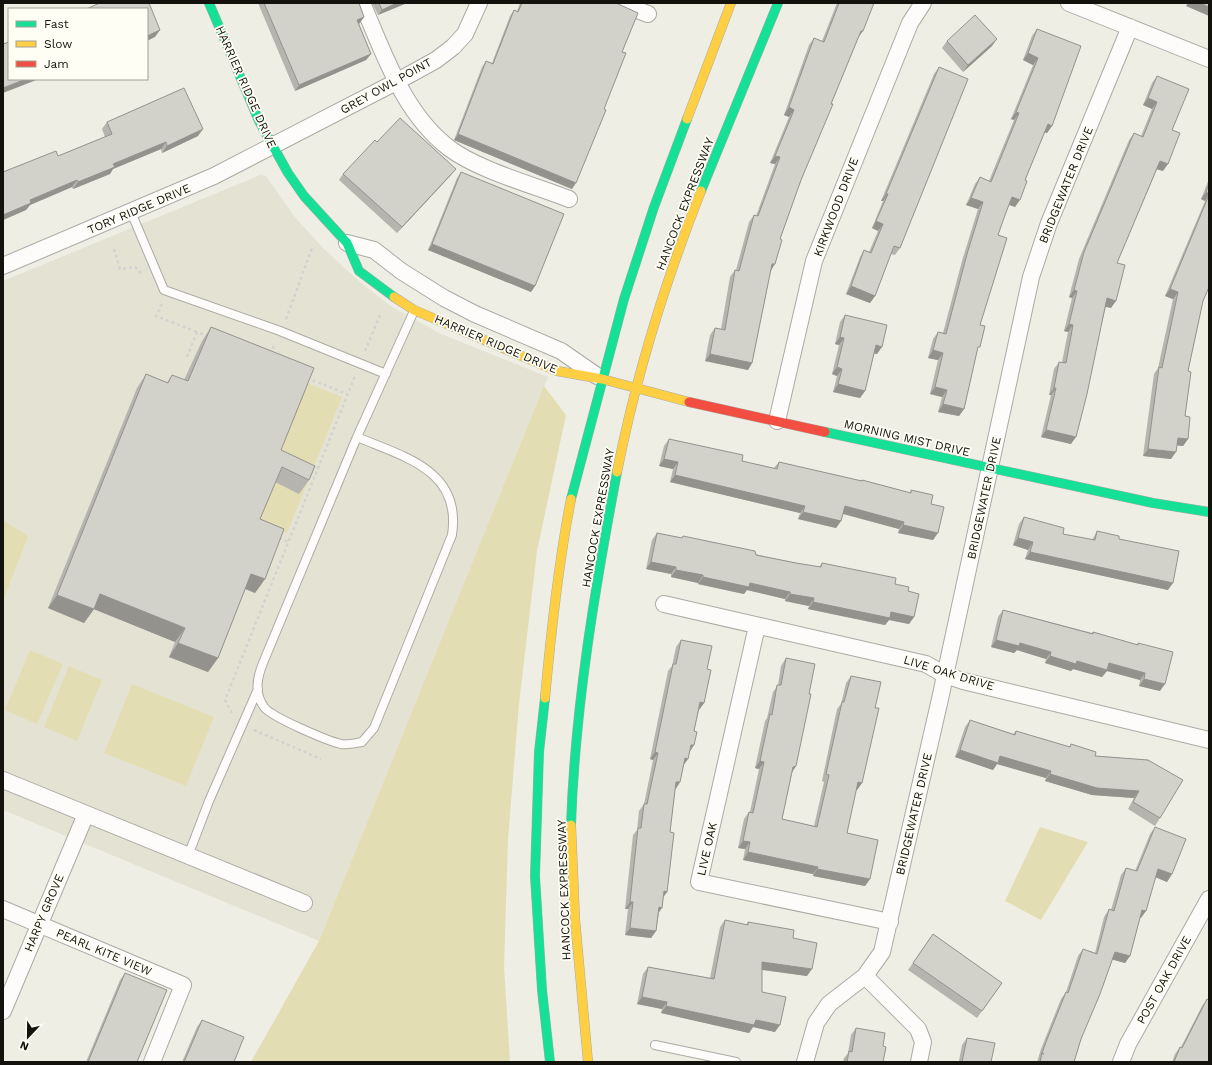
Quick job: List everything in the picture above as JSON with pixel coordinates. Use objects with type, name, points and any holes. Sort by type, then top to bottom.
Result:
[{"type":"main road","name":"HARRIER RIDGE DRIVE","points":[[209,3],[272,148],[304,196],[347,243],[359,271],[414,310],[557,371],[602,379]]},
{"type":"main road","name":"HANCOCK EXPRESSWAY","points":[[550,1062],[542,990],[535,876],[539,752],[553,617],[564,536],[575,480],[624,299],[654,207],[731,3]]},
{"type":"main road","name":"HANCOCK EXPRESSWAY","points":[[588,1062],[575,923],[571,832],[585,667],[604,545],[620,457],[636,390],[685,234],[778,3]]},
{"type":"main road","name":"MORNING MIST DRIVE","points":[[602,379],[636,390],[990,468],[1153,503],[1209,512]]},
{"type":"street","points":[[362,3],[396,82],[432,133],[449,148],[481,165],[569,199]]},
{"type":"street","name":"GREY OWL POINT","points":[[272,148],[436,60],[453,47],[465,34],[479,3]]},
{"type":"street","points":[[619,3],[648,14]]},
{"type":"street","name":"KIRKWOOD DRIVE","points":[[777,421],[814,261],[910,23],[923,3]]},
{"type":"street","points":[[1068,3],[1209,59]]},
{"type":"street","name":"BRIDGEWATER DRIVE","points":[[805,1062],[816,1023],[829,1004],[865,976],[882,952],[945,674],[1031,277],[1049,223],[1130,27]]},
{"type":"street","name":"TORY RIDGE DRIVE","points":[[3,266],[214,176],[272,148]]},
{"type":"street","name":"HARRIER RIDGE DRIVE","points":[[347,243],[374,250],[401,271],[444,298],[474,314],[561,351],[602,379]]},
{"type":"street","name":"LIVE OAK DRIVE","points":[[664,604],[926,664],[963,681],[1209,740]]},
{"type":"street","name":"LIVE OAK","points":[[757,626],[699,882],[890,922]]},
{"type":"street","points":[[3,780],[304,903]]},
{"type":"street","name":"HARPY GROVE","points":[[3,1011],[86,814]]},
{"type":"street","name":"POST OAK DRIVE","points":[[1121,1062],[1128,1044],[1209,898]]},
{"type":"street","name":"PEARL KITE VIEW","points":[[3,909],[183,986],[152,1062]]},
{"type":"street","points":[[865,976],[918,1029],[923,1042],[919,1062]]},
{"type":"lane","points":[[131,212],[164,290],[280,331],[386,374]]},
{"type":"lane","points":[[188,856],[209,801],[258,689],[259,672],[358,437],[414,310]]},
{"type":"lane","points":[[258,689],[264,708],[275,716],[342,744],[362,742],[374,728],[452,535],[454,523],[452,511],[444,486],[436,475],[410,460],[358,437]]},
{"type":"lane","points":[[655,1045],[736,1062]]},
{"type":"path","points":[[271,353],[275,360]]},
{"type":"path","points":[[306,378],[347,394]]},
{"type":"path","points":[[275,536],[288,542]]},
{"type":"shaded area","points":[[260,175],[266,176],[295,217],[323,248],[359,281],[389,305],[439,333],[548,377],[319,941],[3,810],[3,281]]},
{"type":"shaded area","points":[[304,382],[342,397],[287,533],[255,520],[270,466]]},
{"type":"shaded area","points":[[544,386],[566,415],[537,551],[519,704],[508,839],[504,967],[510,1062],[251,1062],[319,941]]},
{"type":"shaded area","points":[[3,520],[28,536],[3,601]]},
{"type":"shaded area","points":[[30,650],[63,664],[37,724],[5,710]]},
{"type":"shaded area","points":[[69,666],[102,680],[77,741],[44,727]]},
{"type":"shaded area","points":[[132,684],[214,717],[186,786],[104,753]]},
{"type":"shaded area","points":[[1040,827],[1088,842],[1041,920],[1005,901]]},
{"type":"building","points":[[100,3],[149,3],[160,30],[148,36],[148,8],[88,8]]},
{"type":"building","points":[[264,3],[359,3],[364,17],[357,20],[371,54],[299,85]]},
{"type":"building","points":[[379,3],[397,3],[382,10]]},
{"type":"building","points":[[522,3],[616,3],[638,13],[622,52],[626,53],[604,109],[606,110],[576,183],[458,134],[486,61],[493,64],[514,10],[518,12]]},
{"type":"building","points":[[839,3],[874,3],[831,104],[833,104],[801,180],[780,239],[782,240],[775,264],[772,264],[752,363],[710,354],[715,328],[725,330],[735,270],[739,271],[754,215],[758,216],[780,157],[775,156],[794,110],[789,107],[814,38],[824,42]]},
{"type":"building","points":[[1200,3],[1209,3],[1209,7]]},
{"type":"building","points":[[975,15],[997,39],[968,65],[947,41]]},
{"type":"building","points":[[1037,29],[1081,46],[1052,126],[1048,124],[1025,180],[1027,181],[1020,200],[1012,197],[998,235],[1007,238],[980,325],[985,326],[980,347],[978,347],[964,409],[943,404],[947,390],[935,387],[943,353],[933,350],[938,332],[946,334],[967,254],[983,202],[971,198],[980,177],[991,182],[1019,113],[1016,112],[1038,58],[1028,53]]},
{"type":"building","points":[[8,42],[8,80],[23,80],[3,88],[3,44]]},
{"type":"building","points":[[939,67],[968,79],[900,248],[894,246],[875,296],[851,286],[864,250],[871,253],[883,224],[876,221]]},
{"type":"building","points":[[1157,76],[1189,89],[1172,130],[1180,133],[1168,164],[1160,161],[1117,263],[1125,265],[1116,301],[1107,298],[1087,394],[1076,437],[1046,430],[1056,388],[1054,388],[1059,362],[1066,363],[1073,325],[1069,324],[1077,291],[1074,290],[1084,252],[1134,133],[1143,137],[1157,102],[1148,98]]},
{"type":"building","points":[[184,88],[203,129],[167,146],[166,142],[113,164],[115,167],[78,182],[77,180],[30,200],[31,203],[3,215],[3,172],[56,151],[58,156],[112,134],[107,122]]},
{"type":"building","points":[[400,118],[456,169],[402,227],[343,174],[375,140],[377,142]]},
{"type":"building","points":[[461,172],[564,214],[535,286],[432,244]]},
{"type":"building","points":[[1209,184],[1209,194],[1206,192]]},
{"type":"building","points":[[1209,195],[1209,287],[1203,301],[1188,371],[1191,372],[1185,416],[1190,417],[1188,439],[1178,438],[1176,452],[1148,449],[1159,367],[1162,368],[1178,292],[1170,289]]},
{"type":"building","points":[[845,315],[887,325],[882,347],[876,345],[865,391],[838,384],[842,369],[837,367],[844,338],[840,337]]},
{"type":"building","points":[[211,327],[314,368],[281,450],[315,466],[309,480],[282,467],[260,519],[284,529],[265,579],[251,574],[218,658],[178,643],[185,628],[100,594],[94,609],[57,595],[146,374],[168,383],[172,375],[188,381]]},
{"type":"building","points":[[669,439],[743,455],[742,461],[777,469],[779,462],[862,480],[911,493],[911,490],[933,495],[931,504],[944,507],[938,533],[903,525],[904,522],[845,506],[841,521],[803,512],[805,506],[675,475],[678,462],[664,459]]},
{"type":"building","points":[[1024,517],[1064,528],[1063,534],[1095,540],[1097,531],[1119,536],[1119,539],[1179,551],[1173,583],[1030,552],[1033,542],[1018,538]]},
{"type":"building","points":[[657,533],[682,538],[683,536],[755,551],[756,555],[796,563],[821,567],[822,563],[896,578],[895,584],[909,587],[908,591],[919,594],[914,617],[891,612],[890,618],[813,602],[814,598],[790,594],[790,592],[750,583],[749,587],[703,577],[703,575],[676,570],[676,567],[651,562]]},
{"type":"building","points":[[1003,610],[1093,634],[1093,632],[1138,645],[1138,643],[1173,652],[1165,684],[1144,679],[1145,673],[1109,663],[1107,670],[1077,661],[1076,664],[1050,656],[1051,652],[1020,643],[1019,646],[996,640]]},
{"type":"building","points":[[681,640],[712,646],[707,669],[711,670],[704,703],[700,702],[694,731],[697,732],[694,745],[691,745],[688,759],[685,758],[680,782],[676,782],[670,832],[674,833],[667,892],[664,891],[662,908],[659,907],[656,931],[630,928],[633,902],[630,902],[638,828],[641,828],[644,804],[647,804],[658,753],[655,752],[673,664],[676,664]]},
{"type":"building","points":[[786,658],[815,664],[809,694],[811,694],[796,766],[793,767],[782,819],[817,827],[829,775],[826,774],[842,702],[844,702],[851,676],[881,682],[875,708],[879,708],[862,783],[858,782],[847,833],[878,840],[870,879],[817,869],[818,867],[748,852],[750,842],[743,841],[749,812],[753,813],[764,762],[760,761],[770,714],[772,715],[777,685],[781,685]]},
{"type":"building","points":[[970,720],[1015,735],[1016,731],[1070,747],[1071,744],[1096,752],[1095,756],[1148,760],[1183,780],[1160,818],[1133,802],[1139,791],[1097,788],[1050,774],[1051,771],[1000,756],[998,763],[960,750]]},
{"type":"building","points":[[1155,827],[1186,839],[1172,874],[1158,869],[1146,911],[1142,910],[1130,956],[1115,952],[1100,994],[1081,1039],[1074,1062],[1040,1062],[1042,1053],[1066,992],[1068,993],[1083,949],[1097,954],[1109,909],[1114,911],[1126,868],[1137,871]]},
{"type":"building","points":[[725,920],[748,925],[748,922],[794,930],[793,938],[817,943],[812,969],[762,962],[762,992],[786,997],[780,1025],[756,1020],[754,1025],[666,1006],[667,1002],[642,997],[648,967],[714,979]]},
{"type":"building","points":[[933,934],[1002,983],[982,1011],[913,963]]},
{"type":"building","points":[[125,973],[167,990],[137,1062],[88,1062]]},
{"type":"building","points":[[1207,999],[1209,1000],[1209,1062],[1174,1062],[1180,1047],[1182,1048]]},
{"type":"building","points":[[202,1020],[244,1037],[234,1062],[184,1062]]},
{"type":"building","points":[[856,1028],[885,1033],[883,1046],[886,1047],[883,1062],[847,1062],[849,1051],[852,1052]]},
{"type":"building","points":[[967,1038],[995,1043],[991,1062],[962,1062]]},
{"type":"traffic: fast","points":[[209,3],[259,121],[288,173],[304,196],[347,243],[359,271],[394,297]]},
{"type":"traffic: fast","points":[[701,191],[778,3]]},
{"type":"traffic: fast","points":[[571,499],[624,299],[654,207],[687,119]]},
{"type":"traffic: fast","points":[[825,432],[1153,503],[1209,512]]},
{"type":"traffic: fast","points":[[571,825],[577,736],[587,648],[617,472]]},
{"type":"traffic: fast","points":[[545,698],[539,752],[535,876],[542,990],[550,1062]]},
{"type":"traffic: slow","points":[[687,119],[731,3]]},
{"type":"traffic: slow","points":[[617,472],[642,365],[675,260],[701,191]]},
{"type":"traffic: slow","points":[[394,297],[414,310],[557,371],[602,379],[689,402]]},
{"type":"traffic: slow","points":[[545,698],[555,598],[571,499]]},
{"type":"traffic: slow","points":[[571,825],[575,919],[588,1062]]},
{"type":"traffic: jam","points":[[689,402],[825,432]]}]
